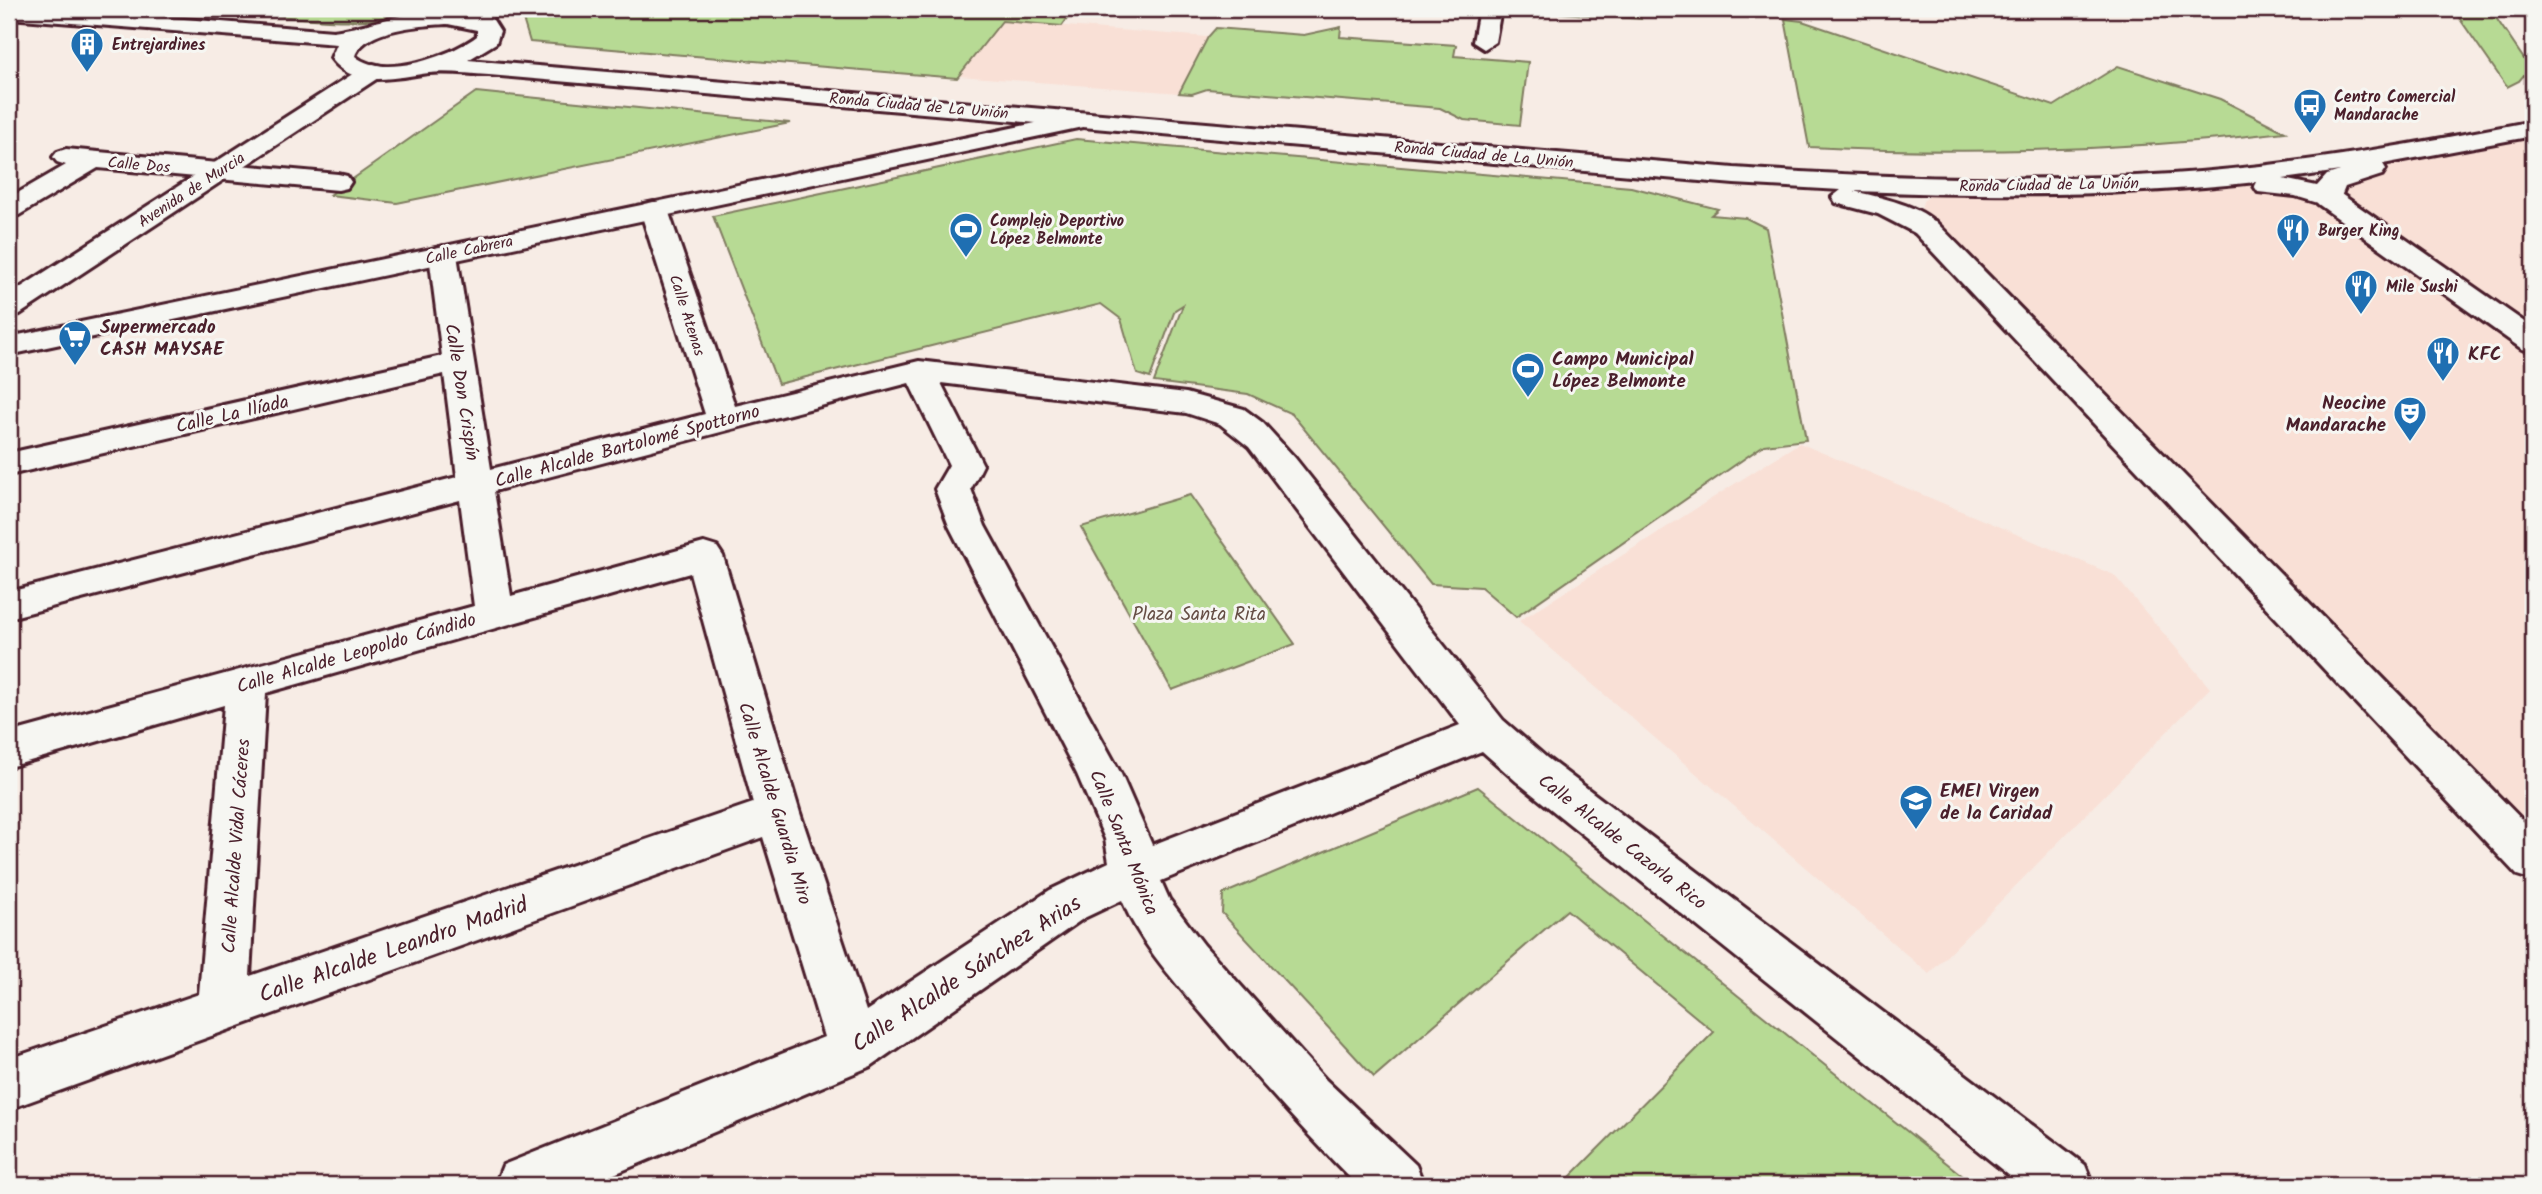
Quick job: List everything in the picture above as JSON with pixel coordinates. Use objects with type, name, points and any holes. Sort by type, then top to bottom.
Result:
[{"type":"street","points":[[1484,42],[1490,9]]},
{"type":"street","points":[[9,11],[333,38],[367,33],[440,13],[483,15],[489,31],[482,46],[453,61],[433,66],[373,71],[352,66],[343,58],[324,53],[9,26]]},
{"type":"street","points":[[343,58],[344,50],[367,33]]},
{"type":"street","name":"Ronda Ciudad de La Unión","points":[[482,46],[500,53],[1717,156],[1892,165],[2060,166],[2212,157],[2366,137],[2533,104]]},
{"type":"street","name":"Ronda Ciudad de La Unión","points":[[433,66],[489,68],[1827,182],[1963,186],[2099,185],[2276,172],[2441,147],[2533,128]]},
{"type":"street","name":"Avenida de Murcia","points":[[9,308],[373,71]]},
{"type":"street","points":[[929,152],[955,137],[968,123],[962,117],[940,107]]},
{"type":"street","name":"Calle Cabrera","points":[[9,346],[929,152],[951,150],[1083,120]]},
{"type":"street","points":[[2328,198],[2329,188],[2336,181],[2441,147]]},
{"type":"street","name":"Calle Dos","points":[[66,157],[338,182]]},
{"type":"street","points":[[9,209],[93,160]]},
{"type":"street","points":[[1645,168],[1862,200],[1898,212],[1925,227],[2533,861]]},
{"type":"street","points":[[2099,185],[2277,186],[2307,190],[2328,198],[2533,342]]},
{"type":"street","points":[[1925,227],[1923,201],[1934,193],[1963,186]]},
{"type":"street","name":"Calle Atenas","points":[[654,211],[723,419]]},
{"type":"street","name":"Calle Don Crispín","points":[[443,255],[456,362],[477,485],[494,613]]},
{"type":"street","name":"Calle La Ilíada","points":[[9,464],[456,362]]},
{"type":"street","name":"Calle Alcalde Bartolomé Spottorno","points":[[9,606],[861,383],[919,371],[1186,403],[1220,410],[1250,426]]},
{"type":"street","name":"Calle Santa Mónica","points":[[919,371],[966,465],[953,489],[967,526],[1099,774],[1128,839],[1134,872],[1151,912],[1187,960],[1307,1098],[1396,1185]]},
{"type":"street","name":"Calle Alcalde Cazorla Rico","points":[[1250,426],[1488,731],[1532,771],[2065,1185]]},
{"type":"street","name":"Calle Alcalde Leopoldo Cándido","points":[[9,750],[704,556]]},
{"type":"street","name":"Calle Alcalde Guardia Miro","points":[[704,556],[778,813],[853,1049]]},
{"type":"street","name":"Calle Alcalde Vidal Cáceres","points":[[223,1009],[246,683]]},
{"type":"street","name":"Calle Alcalde Sánchez Arias","points":[[523,1185],[853,1049],[1067,904],[1134,872],[1488,731]]},
{"type":"street","name":"Calle Alcalde Leandro Madrid","points":[[9,1084],[778,813]]},
{"type":"shaded area","points":[[1002,21],[1208,37],[1179,93],[959,76]]},
{"type":"shaded area","name":"Centro Comercial Mandarache","points":[[2533,129],[2533,862],[1925,227],[1921,211],[1923,201],[1934,193],[2100,185],[2265,185],[2307,190],[2441,147]]},
{"type":"shaded area","name":"EMEI Virgen de la Caridad","points":[[1799,443],[2114,575],[2210,688],[1929,974],[1519,621]]},
{"type":"green space","points":[[215,9],[413,9],[395,16],[346,21]]},
{"type":"green space","points":[[532,9],[1074,9],[1062,26],[1002,21],[957,78],[530,42],[522,16]]},
{"type":"green space","points":[[1531,9],[1640,9],[1641,19],[1536,11]]},
{"type":"green space","points":[[2453,9],[2490,9],[2530,68],[2519,81],[2507,87]]},
{"type":"green space","points":[[1785,19],[1802,21],[2054,106],[2118,66],[2220,99],[2285,132],[2048,150],[1929,151],[1809,147]]},
{"type":"green space","points":[[1341,27],[1340,37],[1456,45],[1454,56],[1528,62],[1520,125],[1464,120],[1440,108],[1207,89],[1192,94],[1179,93],[1208,37],[1216,28],[1304,35]]},
{"type":"green space","points":[[476,92],[790,123],[397,203],[330,195]]},
{"type":"green space","name":"Campo Municipal López Belmonte","points":[[1076,139],[1631,187],[1718,209],[1711,215],[1746,218],[1766,228],[1806,440],[1764,445],[1516,617],[1481,587],[1431,584],[1292,414],[1248,394],[1154,382],[1183,305],[1175,310],[1150,378],[1137,374],[1121,319],[1101,304],[778,384],[713,216]]},
{"type":"green space","name":"Plaza Santa Rita","points":[[1190,495],[1295,644],[1172,690],[1081,527]]},
{"type":"green space","points":[[1478,787],[1974,1185],[1562,1185],[1714,1032],[1567,910],[1374,1077],[1222,913],[1223,894]]},
{"type":"place","name":"Entrejardines","points":[[87,74]]},
{"type":"place","name":"Centro Comercial Mandarache","points":[[2310,135]]},
{"type":"place","name":"Complejo Deportivo López Belmonte","points":[[966,259]]},
{"type":"place","name":"Burger King","points":[[2293,260]]},
{"type":"place","name":"Mile Sushi","points":[[2361,316]]},
{"type":"place","name":"Supermercado CASH MAYSAE","points":[[75,367]]},
{"type":"place","name":"KFC","points":[[2443,383]]},
{"type":"place","name":"Campo Municipal López Belmonte","points":[[1528,399]]},
{"type":"place","name":"Neocine Mandarache","points":[[2410,443]]},
{"type":"place","name":"EMEI Virgen de la Caridad","points":[[1916,831]]}]
